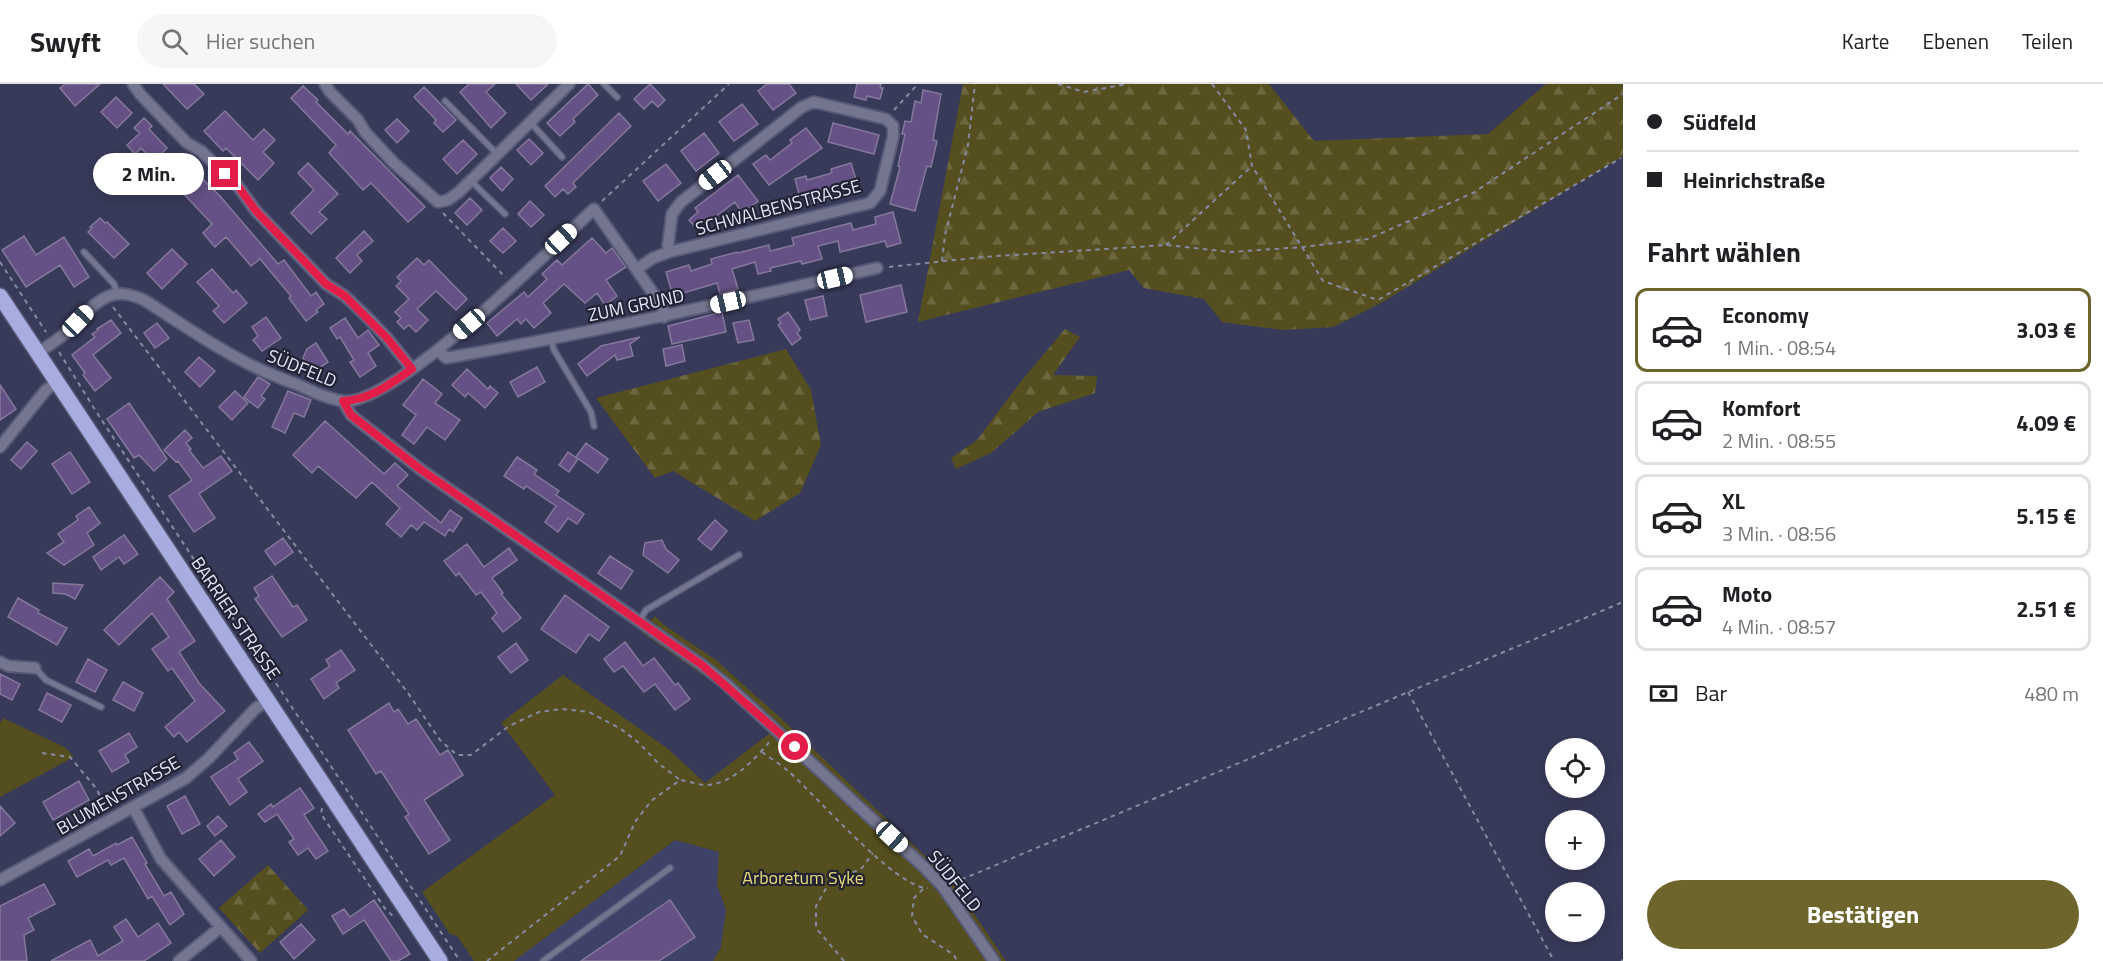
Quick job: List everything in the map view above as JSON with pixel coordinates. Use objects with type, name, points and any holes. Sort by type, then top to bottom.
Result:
[{"type":"main road","name":"BARRIER STRASSE","points":[[0,296],[440,961]]},
{"type":"street","points":[[133,84],[186,142],[201,151],[237,185],[256,211],[326,284],[345,296],[381,332],[412,369]]},
{"type":"street","points":[[325,84],[394,163],[438,202],[448,200],[471,181],[569,84]]},
{"type":"street","name":"SCHWALBENSTRASSE","points":[[637,269],[652,258],[669,252],[870,203],[880,192],[893,137],[893,126],[886,119],[814,102],[802,107],[681,202],[672,214],[669,252]]},
{"type":"street","points":[[343,401],[358,400],[375,394],[438,350],[594,209],[662,306],[664,317]]},
{"type":"street","name":"ZUM GRUND","points":[[438,350],[446,358],[551,340],[664,317],[877,268]]},
{"type":"street","name":"SÜDFELD","points":[[117,294],[130,293],[144,300],[242,361],[326,397],[343,401],[351,415],[420,469],[702,665],[779,732],[924,867],[943,887],[994,961]]},
{"type":"street","points":[[38,353],[105,298],[117,294]]},
{"type":"street","points":[[0,447],[46,390],[57,382]]},
{"type":"street","points":[[0,662],[8,666],[35,668]]},
{"type":"street","name":"BLUMENSTRASSE","points":[[0,880],[186,778],[209,758],[255,708],[268,701]]},
{"type":"street","points":[[134,807],[160,859],[251,961]]},
{"type":"street","points":[[179,961],[221,927]]},
{"type":"lane","points":[[604,84],[617,97]]},
{"type":"lane","points":[[445,101],[498,155]]},
{"type":"lane","points":[[530,122],[562,157]]},
{"type":"lane","points":[[471,181],[505,214]]},
{"type":"lane","points":[[84,252],[114,284],[117,294]]},
{"type":"lane","points":[[551,340],[554,350],[591,412],[594,426]]},
{"type":"lane","points":[[639,622],[646,610],[739,555]]},
{"type":"lane","points":[[35,668],[46,680],[101,707]]},
{"type":"lane","points":[[543,961],[670,868]]},
{"type":"path","points":[[594,209],[729,84]]},
{"type":"path","points":[[886,119],[918,84]]},
{"type":"path","points":[[942,261],[945,235],[968,145],[975,84]]},
{"type":"path","points":[[1058,84],[1084,92],[1127,84]]},
{"type":"path","points":[[1212,84],[1246,130],[1252,166],[1323,281],[1378,300],[1622,158]]},
{"type":"path","points":[[877,268],[942,261],[1166,245],[1230,252],[1304,247],[1368,238],[1473,193],[1623,94]]},
{"type":"path","points":[[1166,245],[1252,166]]},
{"type":"path","points":[[438,202],[441,211],[512,284]]},
{"type":"path","points":[[0,262],[99,416],[460,961]]},
{"type":"path","points":[[105,298],[408,693],[440,740],[457,755],[471,755],[509,726],[539,712],[562,709],[589,712],[621,729],[639,743],[658,764],[680,780],[704,785],[716,784],[745,767],[779,732]]},
{"type":"path","points":[[762,752],[787,770],[873,854],[904,880],[923,888],[943,887],[1623,602]]},
{"type":"path","points":[[1408,692],[1554,961]]},
{"type":"path","points":[[42,753],[70,757],[95,787],[113,818]]},
{"type":"path","points":[[487,961],[620,856],[635,822],[651,801],[680,780]]},
{"type":"path","points":[[844,961],[816,927],[816,906],[828,885],[862,868],[873,854]]},
{"type":"path","points":[[923,888],[914,898],[912,916],[922,934],[954,955],[957,961]]},
{"type":"shaded area","points":[[675,840],[719,852],[717,885],[726,910],[721,947],[713,961],[514,961]]},
{"type":"green space","points":[[963,84],[1269,84],[1314,141],[1488,134],[1546,84],[1623,84],[1623,156],[1381,303],[1333,327],[1283,330],[1222,322],[1204,299],[1144,288],[1129,270],[918,322]]},
{"type":"green space","points":[[1065,329],[1080,337],[1053,375],[1097,376],[1095,393],[1038,412],[991,453],[956,469],[951,458],[977,440],[1022,380]]},
{"type":"green space","points":[[786,349],[811,390],[821,445],[800,493],[755,521],[673,471],[655,478],[596,398]]},
{"type":"green space","name":"Arboretum Syke","points":[[655,616],[664,625],[716,660],[785,722],[946,876],[961,891],[962,896],[1006,961],[713,961],[721,947],[726,910],[717,885],[719,852],[675,840],[514,961],[474,961],[457,936],[450,934],[422,892],[555,795],[501,723],[563,675],[667,748],[705,783],[770,733],[717,685],[641,632]]},
{"type":"green space","points":[[3,718],[66,748],[74,757],[0,797],[0,724]]},
{"type":"green space","points":[[268,865],[308,910],[260,953],[219,908]]},
{"type":"building","points":[[65,84],[100,84],[75,106],[60,88]]},
{"type":"building","points":[[163,84],[194,84],[204,94],[187,109]]},
{"type":"building","points":[[469,84],[495,84],[486,92],[506,113],[491,128],[460,92]]},
{"type":"building","points":[[516,84],[548,84],[531,100]]},
{"type":"building","points":[[588,84],[598,95],[573,119],[575,122],[560,136],[547,123]]},
{"type":"building","points":[[650,84],[665,100],[658,107],[652,101],[644,109],[634,99]]},
{"type":"building","points":[[767,84],[789,84],[796,93],[773,110],[758,91]]},
{"type":"building","points":[[857,84],[881,84],[880,88],[883,88],[880,99],[867,96],[866,100],[854,97]]},
{"type":"building","points":[[303,86],[348,134],[350,131],[425,207],[408,222],[371,183],[363,190],[329,153],[336,145],[291,98]]},
{"type":"building","points":[[424,87],[456,120],[443,132],[434,123],[436,120],[414,97]]},
{"type":"building","points":[[923,90],[941,94],[933,140],[937,141],[931,167],[927,166],[915,211],[890,204],[900,167],[898,166],[905,134],[902,134],[905,121],[911,122],[915,101],[921,103]]},
{"type":"building","points":[[116,97],[132,113],[117,128],[101,112]]},
{"type":"building","points":[[742,104],[758,124],[734,141],[719,122]]},
{"type":"building","points":[[225,111],[253,140],[264,129],[275,140],[263,152],[274,163],[258,180],[226,148],[223,151],[204,131]]},
{"type":"building","points":[[619,113],[631,126],[573,183],[576,187],[568,194],[563,189],[555,197],[545,186]]},
{"type":"building","points":[[144,118],[152,126],[149,129],[167,148],[154,161],[141,148],[135,154],[127,145],[140,133],[134,128]]},
{"type":"building","points":[[397,119],[409,131],[397,143],[385,130]]},
{"type":"building","points":[[833,123],[879,135],[874,154],[828,142]]},
{"type":"building","points":[[806,128],[822,148],[769,185],[753,164],[766,155],[770,160],[792,143],[790,140]]},
{"type":"building","points":[[704,133],[719,153],[696,171],[681,151]]},
{"type":"building","points":[[529,139],[543,153],[531,165],[517,150]]},
{"type":"building","points":[[463,140],[477,154],[457,174],[443,159]]},
{"type":"building","points":[[183,160],[220,196],[278,264],[284,260],[311,296],[316,292],[324,304],[316,310],[318,312],[306,321],[289,298],[291,296],[260,259],[251,266],[226,237],[215,247],[203,233],[212,224],[179,189],[174,194],[161,181]]},
{"type":"building","points":[[308,163],[338,194],[319,212],[327,219],[311,234],[291,213],[314,190],[298,173]]},
{"type":"building","points":[[851,163],[859,190],[808,205],[805,193],[799,194],[795,179],[806,176],[807,180],[832,173],[831,169]]},
{"type":"building","points":[[666,164],[681,183],[658,201],[643,181]]},
{"type":"building","points":[[501,167],[513,179],[502,191],[490,178]]},
{"type":"building","points":[[738,175],[758,201],[742,213],[735,202],[707,223],[705,221],[696,228],[689,220],[698,212],[695,208]]},
{"type":"building","points":[[470,198],[482,210],[467,225],[455,213]]},
{"type":"building","points":[[530,201],[544,215],[531,227],[518,214]]},
{"type":"building","points":[[893,212],[901,243],[887,247],[885,241],[840,252],[838,241],[818,246],[822,259],[770,268],[771,271],[758,274],[755,262],[732,269],[738,289],[720,294],[717,283],[673,296],[666,272],[689,265],[691,271],[712,264],[711,259],[769,245],[770,251],[794,245],[792,238],[851,223],[853,230],[876,224],[875,217]]},
{"type":"building","points":[[100,218],[129,244],[114,258],[88,232]]},
{"type":"building","points":[[503,228],[516,241],[503,253],[490,241]]},
{"type":"building","points":[[364,231],[373,241],[357,255],[362,261],[350,273],[336,258]]},
{"type":"building","points":[[24,236],[36,255],[64,237],[89,277],[74,287],[60,265],[26,287],[2,250]]},
{"type":"building","points":[[592,238],[606,253],[612,248],[626,267],[606,280],[617,296],[605,305],[597,293],[585,303],[564,284],[543,303],[551,313],[534,328],[526,319],[521,324],[517,319],[497,336],[487,323],[524,292],[528,297],[547,279],[542,274],[557,260],[562,265]]},
{"type":"building","points":[[172,249],[187,264],[162,289],[147,273]]},
{"type":"building","points":[[417,258],[424,265],[429,260],[467,299],[456,310],[436,291],[417,309],[428,320],[416,332],[409,325],[404,329],[397,322],[401,318],[395,312],[409,299],[396,286],[401,281],[397,277]]},
{"type":"building","points":[[212,269],[233,293],[236,290],[247,303],[224,323],[213,311],[219,306],[197,282]]},
{"type":"building","points":[[901,285],[907,312],[866,322],[860,295]]},
{"type":"building","points":[[823,296],[827,316],[810,320],[805,300]]},
{"type":"building","points":[[722,312],[726,332],[672,344],[668,326]]},
{"type":"building","points":[[788,312],[800,330],[797,333],[801,338],[792,345],[778,325],[781,323],[778,319]]},
{"type":"building","points":[[266,317],[281,338],[262,351],[253,340],[258,336],[252,327]]},
{"type":"building","points":[[345,318],[358,338],[368,330],[379,345],[368,353],[376,366],[360,377],[350,362],[354,360],[340,337],[337,339],[330,328]]},
{"type":"building","points":[[111,320],[121,333],[93,355],[111,378],[95,391],[72,355],[95,337],[92,334],[97,329]]},
{"type":"building","points":[[749,320],[754,340],[738,343],[733,323]]},
{"type":"building","points":[[157,323],[169,338],[155,348],[144,333]]},
{"type":"building","points":[[640,337],[630,344],[633,356],[617,360],[615,355],[587,376],[578,364],[601,346]]},
{"type":"building","points":[[316,343],[328,362],[311,373],[303,358],[307,349]]},
{"type":"building","points":[[682,345],[685,361],[666,366],[663,349]]},
{"type":"building","points":[[199,357],[215,371],[200,387],[185,372]]},
{"type":"building","points":[[537,367],[545,382],[518,397],[510,382]]},
{"type":"building","points":[[467,369],[488,389],[490,386],[498,393],[485,408],[468,393],[465,397],[452,385]]},
{"type":"building","points":[[258,377],[270,384],[261,396],[265,399],[258,408],[244,397]]},
{"type":"building","points":[[423,379],[442,394],[435,403],[460,420],[445,440],[427,427],[414,444],[402,435],[416,415],[403,405]]},
{"type":"building","points":[[0,385],[16,409],[0,420]]},
{"type":"building","points":[[235,391],[248,403],[232,420],[219,407]]},
{"type":"building","points":[[288,391],[311,400],[304,417],[294,413],[285,433],[272,427]]},
{"type":"building","points":[[129,403],[167,459],[154,471],[139,455],[134,458],[107,419]]},
{"type":"building","points":[[325,421],[384,474],[395,463],[408,475],[397,486],[441,523],[450,510],[462,518],[453,532],[449,529],[445,536],[424,522],[417,530],[411,525],[401,537],[386,524],[400,508],[372,482],[356,498],[318,466],[312,473],[293,455]]},
{"type":"building","points":[[185,430],[192,438],[186,443],[191,449],[189,450],[203,468],[221,456],[232,471],[199,494],[215,518],[194,532],[169,496],[192,480],[178,461],[176,462],[164,450]]},
{"type":"building","points":[[27,442],[37,451],[21,469],[11,460]]},
{"type":"building","points":[[586,443],[608,459],[598,473],[576,457]]},
{"type":"building","points":[[70,452],[90,482],[72,494],[52,464]]},
{"type":"building","points":[[568,452],[578,459],[569,472],[559,465]]},
{"type":"building","points":[[517,457],[537,470],[534,474],[559,491],[556,495],[584,514],[577,524],[568,518],[558,532],[545,522],[556,506],[526,486],[524,489],[504,476]]},
{"type":"building","points":[[89,507],[100,523],[87,533],[94,545],[64,565],[47,553],[64,542],[58,534],[78,520],[76,516]]},
{"type":"building","points":[[715,520],[727,531],[711,550],[698,539]]},
{"type":"building","points":[[124,535],[138,554],[124,564],[119,557],[101,570],[93,557]]},
{"type":"building","points":[[283,538],[293,552],[275,565],[265,551]]},
{"type":"building","points":[[662,540],[666,549],[679,560],[668,573],[643,555],[645,543]]},
{"type":"building","points":[[467,544],[484,567],[509,548],[517,560],[492,578],[503,593],[501,594],[521,618],[503,632],[492,618],[497,613],[481,592],[476,595],[459,573],[456,576],[444,561]]},
{"type":"building","points":[[610,556],[633,571],[621,589],[598,573]]},
{"type":"building","points":[[272,576],[293,607],[297,605],[307,620],[282,637],[255,599],[259,596],[254,588]]},
{"type":"building","points":[[160,577],[174,592],[167,599],[195,641],[179,652],[199,683],[225,711],[187,742],[179,732],[174,737],[165,727],[195,701],[172,668],[168,671],[152,649],[169,637],[152,613],[119,645],[104,630]]},
{"type":"building","points":[[53,583],[83,585],[75,599],[65,594],[53,593]]},
{"type":"building","points":[[565,595],[609,627],[599,641],[589,634],[576,653],[541,629]]},
{"type":"building","points":[[18,598],[39,610],[38,613],[67,628],[57,645],[8,617]]},
{"type":"building","points":[[625,642],[643,666],[654,658],[675,685],[678,683],[690,699],[675,710],[655,684],[644,692],[623,666],[614,672],[604,659]]},
{"type":"building","points":[[516,643],[528,660],[511,673],[498,657]]},
{"type":"building","points":[[341,650],[355,670],[336,683],[339,688],[324,699],[311,679],[330,666],[326,660]]},
{"type":"building","points":[[88,659],[107,670],[95,692],[76,682]]},
{"type":"building","points":[[0,674],[20,684],[12,700],[0,694]]},
{"type":"building","points":[[123,682],[143,693],[134,711],[113,700]]},
{"type":"building","points":[[47,693],[71,705],[62,722],[39,710]]},
{"type":"building","points":[[389,703],[394,712],[398,709],[408,724],[416,719],[440,755],[448,750],[463,775],[424,800],[450,840],[429,854],[405,817],[409,814],[381,771],[376,774],[348,730]]},
{"type":"building","points":[[129,733],[137,747],[125,755],[129,762],[112,772],[99,751]]},
{"type":"building","points":[[249,742],[263,761],[238,779],[247,792],[230,805],[211,777],[238,759],[234,753]]},
{"type":"building","points":[[79,781],[89,800],[53,820],[43,802]]},
{"type":"building","points":[[300,788],[314,808],[304,815],[328,851],[316,859],[308,848],[298,855],[289,842],[294,839],[277,814],[265,822],[258,814],[271,804],[273,807]]},
{"type":"building","points":[[185,796],[200,824],[182,834],[167,806]]},
{"type":"building","points":[[0,806],[15,823],[0,836]]},
{"type":"building","points":[[218,816],[227,826],[215,836],[207,826]]},
{"type":"building","points":[[132,837],[164,896],[171,892],[184,914],[170,925],[152,896],[148,899],[124,858],[111,865],[108,860],[77,877],[68,861],[89,849],[93,856]]},
{"type":"building","points":[[221,840],[235,857],[214,876],[199,859]]},
{"type":"building","points":[[44,884],[55,904],[28,918],[34,930],[24,935],[27,961],[0,961],[0,906]]},
{"type":"building","points":[[374,900],[410,954],[398,961],[391,961],[364,920],[343,934],[332,916],[344,909],[350,917]]},
{"type":"building","points":[[670,900],[695,937],[659,961],[581,961]]},
{"type":"building","points":[[126,919],[138,937],[158,923],[171,943],[144,961],[51,961],[90,940],[98,956],[123,941],[114,927]]},
{"type":"building","points":[[301,924],[315,940],[294,959],[280,942]]},
{"type":"route","points":[[225,174],[237,185],[256,211],[326,284],[345,296],[387,338],[412,369],[375,394],[358,400],[343,401],[351,415],[420,469],[702,665],[795,747]]}]
